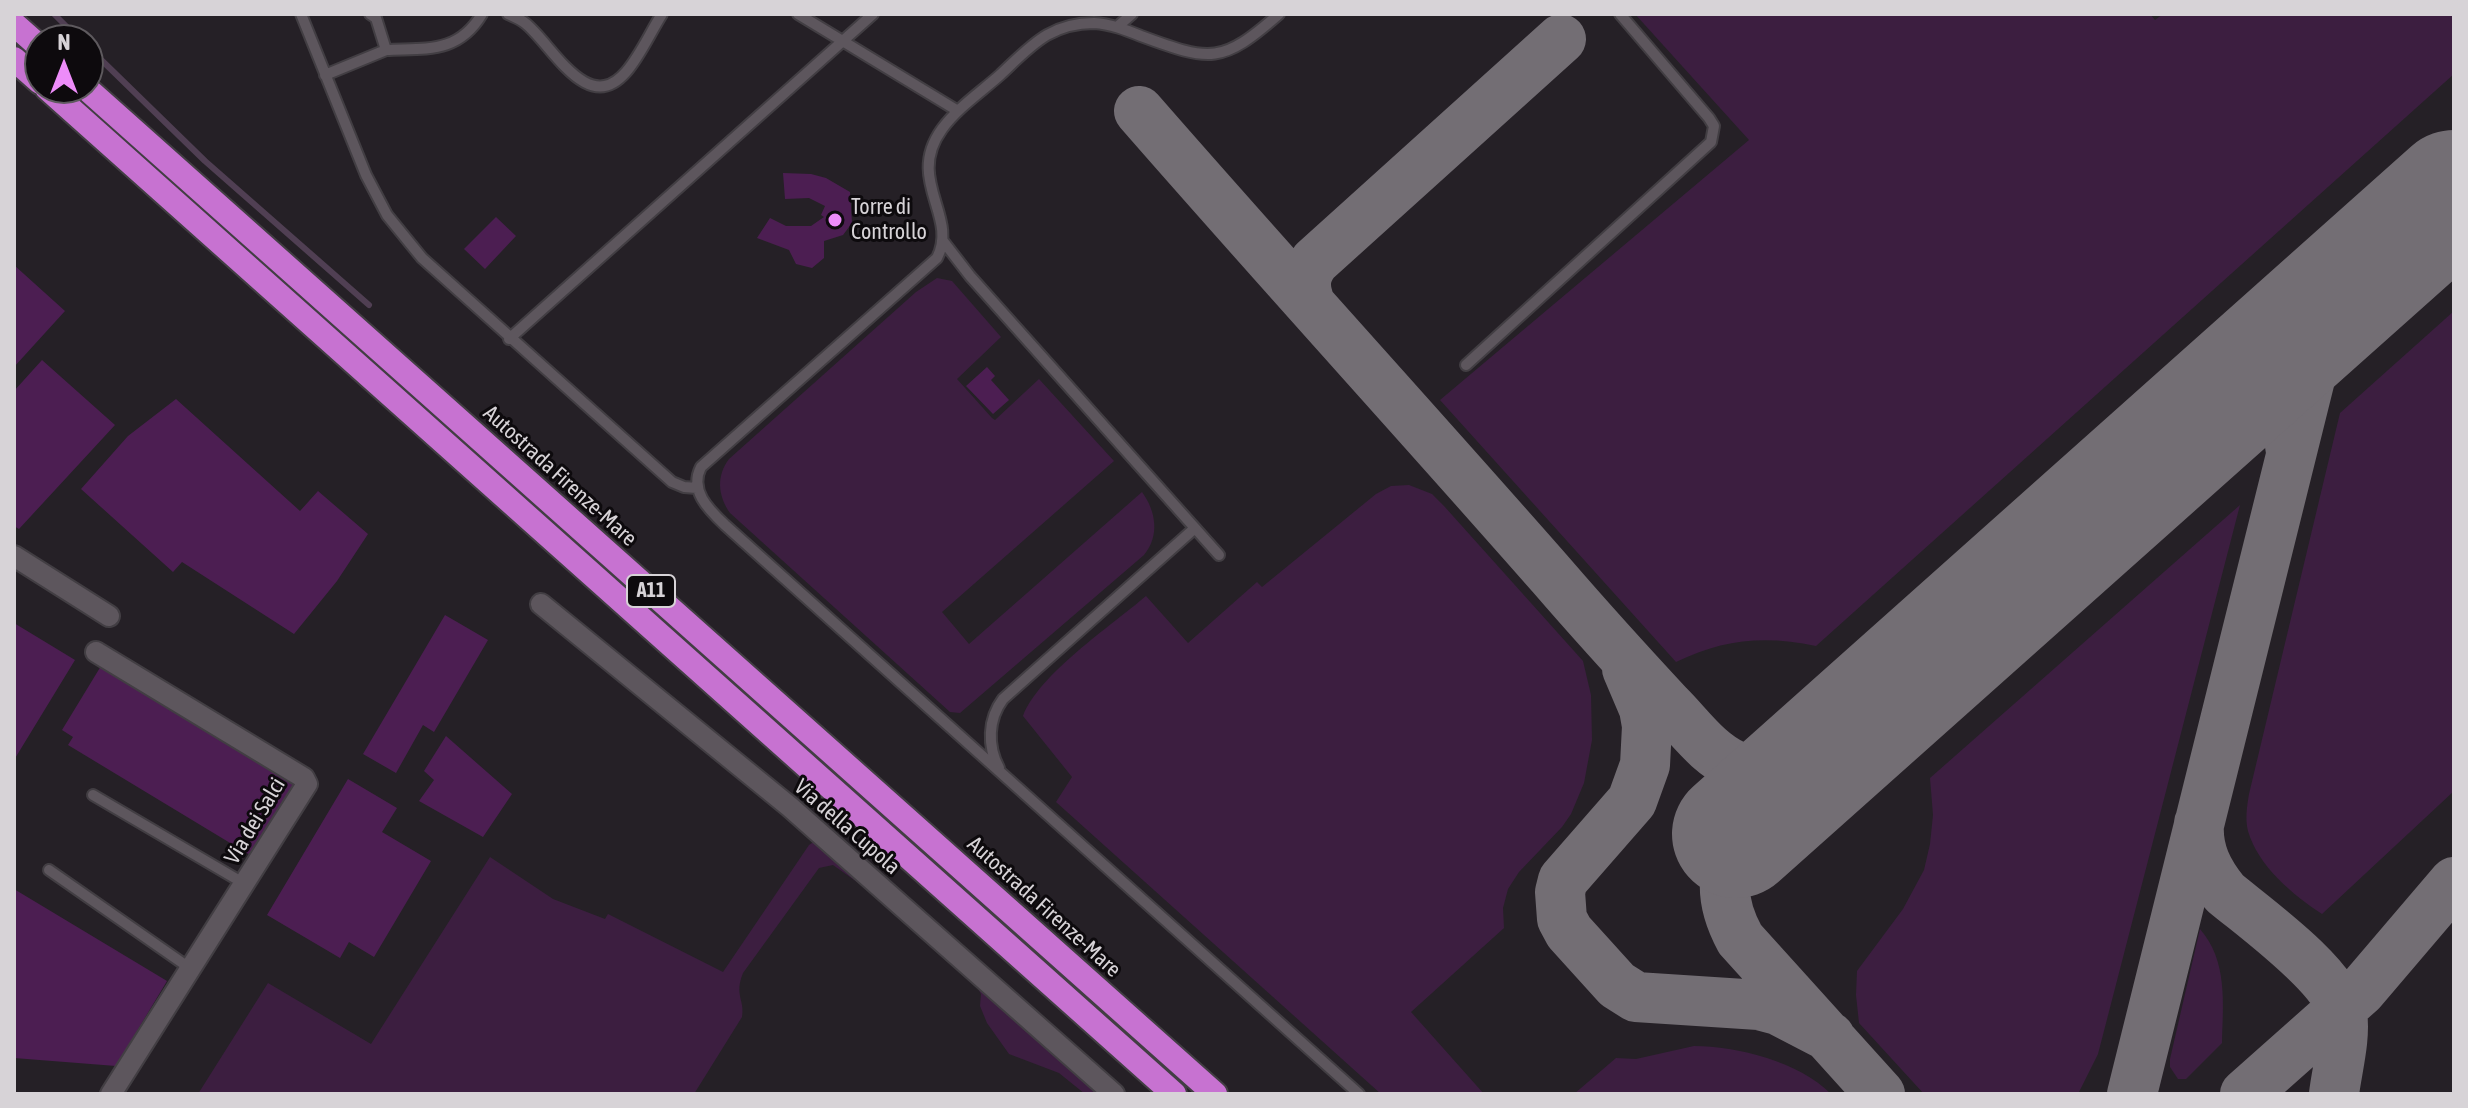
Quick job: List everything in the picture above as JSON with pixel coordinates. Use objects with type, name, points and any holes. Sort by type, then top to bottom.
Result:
[{"type":"highway","name":"A11","points":[[65,104],[1174,1094]]},
{"type":"highway","name":"Autostrada Firenze-Mare","points":[[104,104],[1215,1094]]},
{"type":"street","points":[[14,556],[109,616]]},
{"type":"street","name":"Via della Cupola","points":[[541,604],[790,807],[1114,1094]]},
{"type":"street","name":"Via dei Salci","points":[[96,652],[304,778],[307,784],[111,1094]]},
{"type":"lane","points":[[301,14],[366,175],[387,215],[422,258],[672,482],[697,488]]},
{"type":"lane","points":[[370,14],[376,18],[386,50]]},
{"type":"lane","points":[[325,75],[386,50],[437,48],[458,41],[482,14]]},
{"type":"lane","points":[[508,14],[525,23],[573,75],[593,86],[609,86],[626,72],[662,14]]},
{"type":"lane","points":[[798,14],[958,111]]},
{"type":"lane","points":[[509,339],[873,14]]},
{"type":"lane","points":[[1117,27],[1132,14]]},
{"type":"lane","points":[[1279,14],[1247,42],[1214,54],[1185,51],[1089,18],[1050,33],[958,111],[942,129],[928,166],[928,181],[943,241],[931,263],[701,467],[696,480],[697,488],[712,513],[1359,1094]]},
{"type":"lane","points":[[1466,365],[1711,142],[1714,126],[1709,118],[1620,14]]},
{"type":"lane","points":[[943,241],[970,276],[1219,555]]},
{"type":"lane","points":[[1003,774],[994,757],[991,738],[994,714],[1003,699],[1195,528]]},
{"type":"lane","points":[[93,795],[245,884]]},
{"type":"lane","points":[[49,870],[191,969]]},
{"type":"shaded area","points":[[1635,14],[2150,14],[2155,20],[2163,14],[2454,14],[2454,74],[1816,646],[1780,641],[1744,641],[1710,648],[1676,662],[1440,400],[1749,140]]},
{"type":"shaded area","points":[[937,278],[952,281],[1001,337],[957,379],[992,418],[995,420],[1039,379],[1114,461],[942,612],[969,644],[1142,492],[1154,524],[1152,540],[1144,555],[960,713],[950,712],[730,513],[720,486],[722,472],[729,459],[916,292]]},
{"type":"shaded area","points":[[2454,311],[2454,791],[2322,914],[2288,889],[2260,856],[2247,826],[2249,794],[2340,413]]},
{"type":"shaded area","points":[[1409,485],[1432,494],[1444,506],[1583,661],[1591,695],[1592,740],[1584,783],[1571,814],[1519,872],[1508,889],[1503,908],[1504,928],[1411,1012],[1484,1094],[1381,1094],[1056,802],[1072,777],[1023,716],[1031,700],[1060,667],[1146,596],[1188,643],[1257,582],[1262,587],[1376,494],[1391,486]]},
{"type":"shaded area","points":[[2240,505],[2098,1054],[2078,1094],[1924,1094],[1859,1023],[1856,995],[1857,971],[1903,909],[1924,870],[1933,815],[1930,778]]},
{"type":"shaded area","points":[[815,841],[1110,1094],[1085,1094],[1059,1073],[1009,1054],[987,1023],[980,1006],[981,994],[972,978],[867,889],[833,865],[819,868],[743,973],[739,987],[742,1017],[694,1094],[198,1094],[268,983],[371,1044],[490,857],[553,899],[605,919],[608,914],[723,972],[809,845]]},
{"type":"shaded area","points":[[2200,929],[2209,941],[2220,969],[2222,1043],[2186,1079],[2178,1079],[2170,1067],[2170,1059]]},
{"type":"shaded area","points":[[1694,1046],[1729,1049],[1767,1058],[1803,1073],[1831,1094],[1574,1094],[1616,1058],[1636,1059]]},
{"type":"building","name":"Torre di Controllo","points":[[783,173],[826,178],[850,192],[852,223],[843,235],[824,241],[824,258],[812,268],[796,264],[789,250],[757,238],[770,218],[786,226],[811,226],[824,217],[821,215],[825,206],[809,198],[785,199]]},
{"type":"building","points":[[496,217],[516,236],[485,269],[464,249]]},
{"type":"building","points":[[14,265],[65,311],[14,367]]},
{"type":"building","points":[[42,360],[115,425],[19,529],[14,526],[14,391]]},
{"type":"building","points":[[987,367],[995,376],[991,380],[1009,400],[993,414],[966,386]]},
{"type":"building","points":[[176,399],[300,511],[318,491],[368,534],[337,581],[294,634],[182,562],[173,572],[81,489],[128,436]]},
{"type":"building","points":[[445,615],[488,640],[434,732],[423,725],[396,773],[363,754]]},
{"type":"building","points":[[14,623],[75,660],[14,760]]},
{"type":"building","points":[[101,666],[297,784],[258,848],[255,846],[250,855],[68,745],[73,737],[62,730]]},
{"type":"building","points":[[446,736],[512,794],[483,837],[419,801],[434,780],[424,771]]},
{"type":"building","points":[[348,779],[397,808],[382,832],[431,861],[374,957],[349,942],[340,958],[267,915]]},
{"type":"building","points":[[14,889],[167,981],[116,1066],[14,1058]]},
{"type":"waterway","points":[[54,14],[64,24]]},
{"type":"waterway","points":[[104,63],[205,161],[369,305]]},
{"type":"taxiway","points":[[1310,303],[1306,281],[1315,261],[1561,39]]},
{"type":"taxiway","points":[[1139,111],[1610,641],[1717,755],[1736,766],[1755,771],[1791,767],[1824,749],[1869,714]]},
{"type":"taxiway","points":[[2132,1094],[2319,343],[2343,299],[2373,267]]},
{"type":"taxiway","points":[[2197,424],[2232,405],[2259,405],[2281,422],[2291,452]]},
{"type":"taxiway","points":[[1627,669],[1644,709],[1647,726],[1645,765],[1632,801],[1563,880],[1560,892],[1562,919],[1569,932],[1617,985],[1636,997],[1759,1005],[1778,1010],[1830,1037]]},
{"type":"taxiway","points":[[1752,819],[1734,849],[1725,877],[1727,907],[1732,922],[1740,939],[1880,1094]]},
{"type":"taxiway","points":[[2199,823],[2205,861],[2225,893],[2310,965],[2336,998],[2342,1013],[2343,1033],[2334,1094]]},
{"type":"taxiway","points":[[2245,1094],[2361,991],[2454,882]]},
{"type":"runway","points":[[1736,834],[2454,194]]},
{"type":"place","name":"Torre di Controllo","points":[[835,220]]}]
